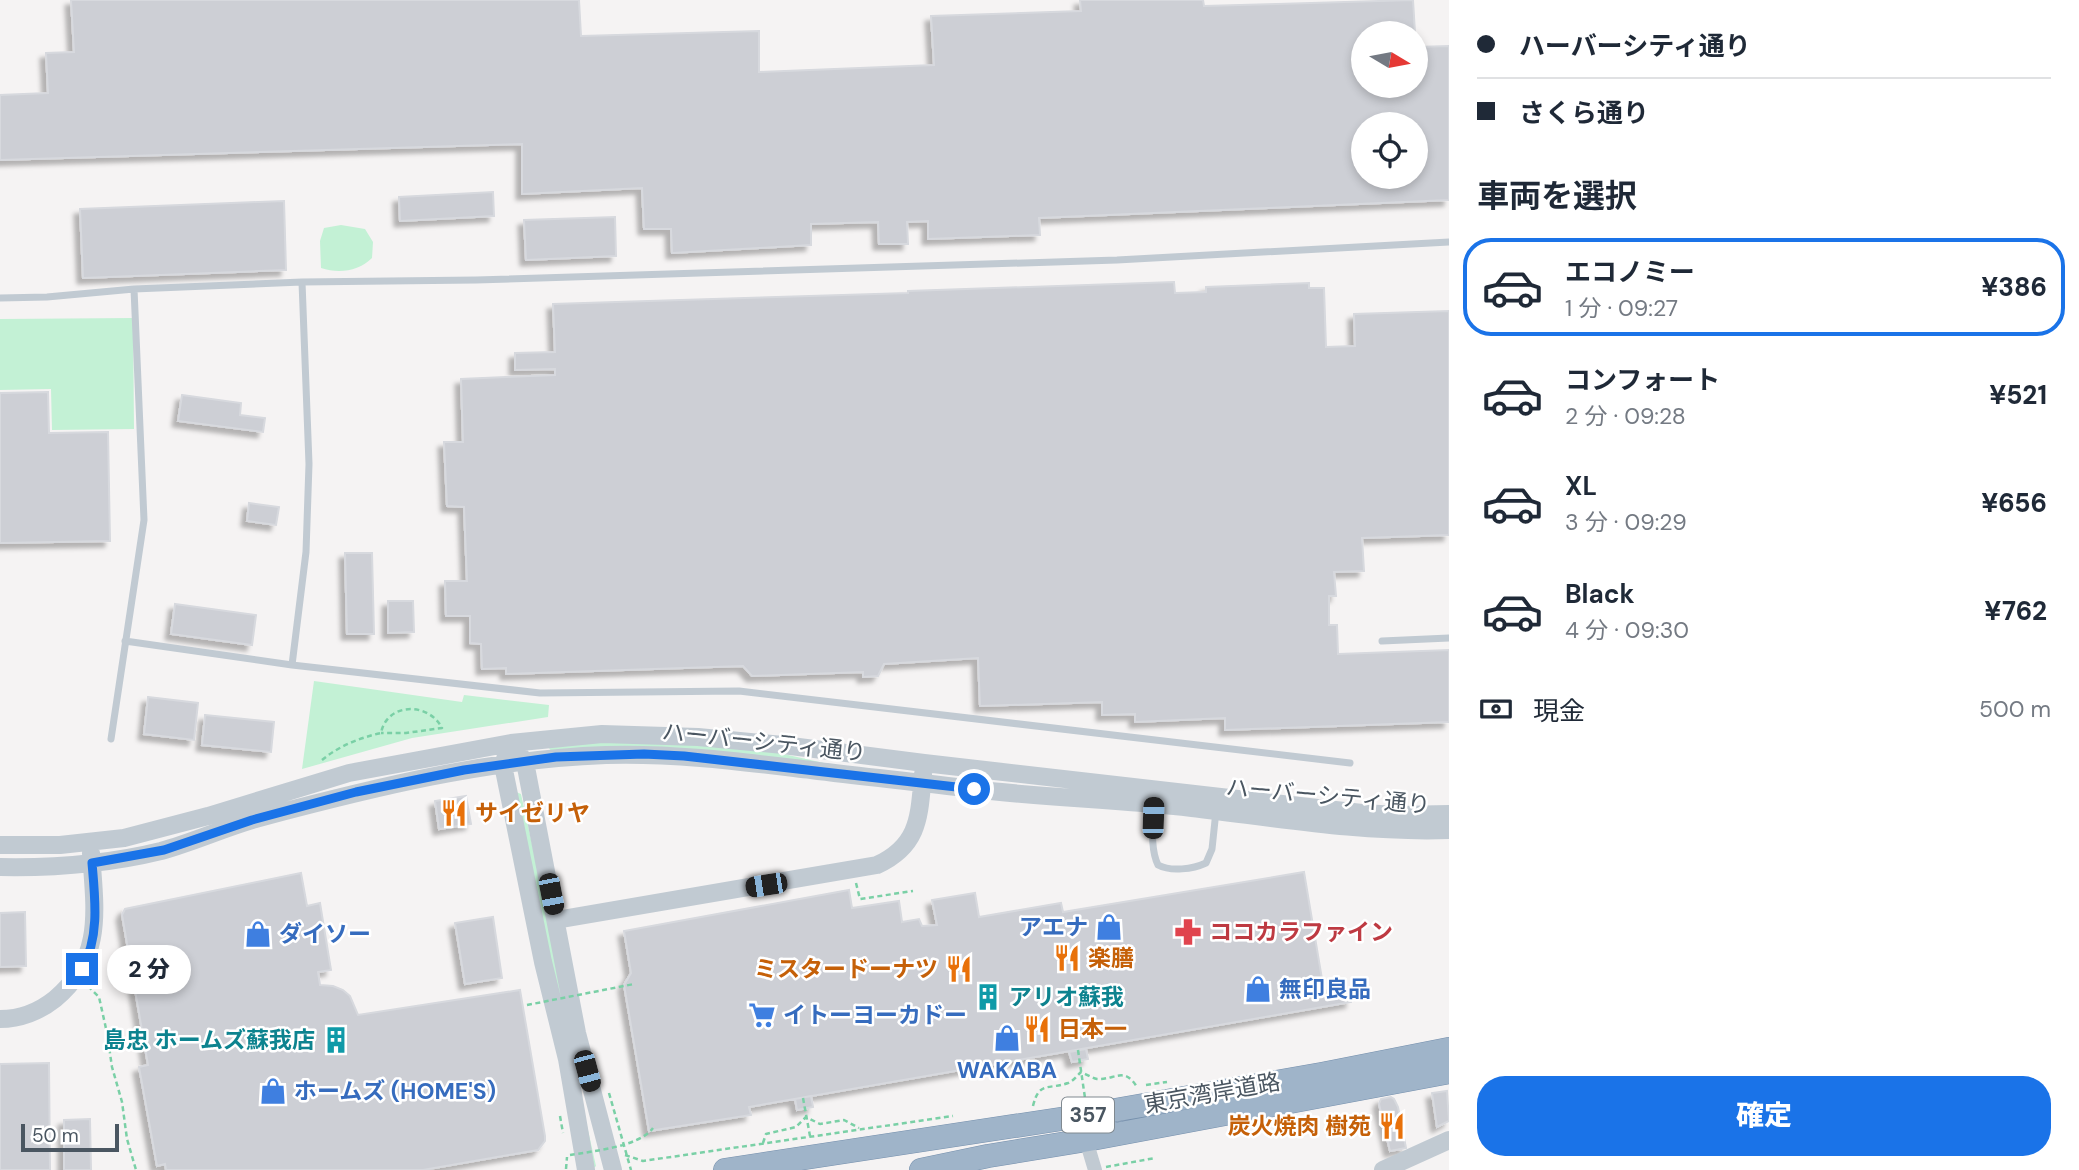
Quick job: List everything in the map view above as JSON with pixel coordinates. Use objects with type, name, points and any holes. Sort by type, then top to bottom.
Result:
[{"type":"highway","name":"東京湾岸道路","points":[[725,1170],[1087,1115],[1449,1049]]},
{"type":"highway","name":"東京湾岸道路","points":[[934,1169],[988,1156],[1449,1072]]},
{"type":"street","name":"ハーバーシティ通り","points":[[0,845],[37,846],[124,838],[168,828],[349,773],[511,743],[603,734],[698,737],[783,745],[1362,813],[1398,816],[1449,814]]},
{"type":"street","points":[[511,743],[524,762],[577,1033],[613,1170]]},
{"type":"street","points":[[511,743],[503,765],[543,962],[567,1059],[586,1170]]},
{"type":"street","name":"ハーバーシティ通り","points":[[0,867],[92,863],[164,850],[252,820],[356,792],[464,770],[556,757],[644,754],[745,762],[1025,795],[1153,803],[1386,831],[1449,830]]},
{"type":"street","points":[[556,920],[877,865],[891,858],[911,838],[919,814],[924,763]]},
{"type":"street","points":[[0,1019],[16,1017],[44,1007],[62,993],[82,969],[93,932],[94,896],[90,842]]},
{"type":"street","points":[[1086,1140],[1101,1169]]},
{"type":"street","points":[[1383,1170],[1406,1166],[1449,1140]]},
{"type":"lane","points":[[0,298],[302,282],[489,280],[1104,260],[1449,242]]},
{"type":"lane","points":[[292,665],[306,552],[309,464],[302,282]]},
{"type":"lane","points":[[111,739],[144,520],[134,289]]},
{"type":"lane","points":[[1382,640],[1449,639]]},
{"type":"lane","points":[[125,642],[292,665],[540,692],[739,691],[1350,763]]},
{"type":"lane","points":[[1153,803],[1156,860],[1158,865],[1171,869],[1206,863],[1212,849],[1216,811]]},
{"type":"path","points":[[322,760],[362,737],[442,728],[433,716],[414,709],[393,715],[382,726],[381,733]]},
{"type":"path","points":[[856,881],[860,899],[913,891]]},
{"type":"path","points":[[85,983],[99,997],[112,1067],[122,1101],[127,1139],[136,1170]]},
{"type":"path","points":[[527,1005],[634,984]]},
{"type":"path","points":[[583,990],[585,1002]]},
{"type":"path","points":[[1078,1050],[1085,1098]]},
{"type":"path","points":[[1081,1072],[1095,1079],[1122,1074],[1128,1076],[1137,1087],[1165,1081],[1177,1084]]},
{"type":"path","points":[[1044,1104],[1033,1105],[1036,1093],[1041,1088],[1070,1082],[1081,1072]]},
{"type":"path","points":[[606,1083],[631,1170]]},
{"type":"path","points":[[608,1110],[606,1100],[609,1094]]},
{"type":"path","points":[[803,1098],[810,1136]]},
{"type":"path","points":[[617,1140],[624,1154],[643,1161],[956,1115]]},
{"type":"path","points":[[806,1116],[820,1124],[844,1120],[859,1129]]},
{"type":"path","points":[[762,1143],[766,1134],[796,1127],[806,1116]]},
{"type":"path","points":[[570,1156],[622,1145],[649,1133],[653,1128]]},
{"type":"path","points":[[1101,1169],[1155,1158]]},
{"type":"green space","points":[[341,225],[365,229],[373,242],[372,258],[361,266],[348,270],[321,268],[320,241],[324,228]]},
{"type":"green space","points":[[133,318],[134,429],[52,430],[51,389],[0,390],[0,319]]},
{"type":"green space","points":[[314,681],[462,702],[464,695],[549,705],[548,717],[412,738],[302,769]]},
{"type":"green space","points":[[594,742],[694,744],[770,751],[833,765],[551,751],[549,748]]},
{"type":"green space","points":[[516,792],[521,794],[553,939],[596,1166],[594,1168],[545,941]]},
{"type":"building","points":[[71,0],[579,0],[581,36],[759,31],[759,72],[934,65],[931,16],[1081,11],[1080,0],[1203,0],[1204,6],[1413,0],[1414,21],[1351,21],[1351,98],[1428,98],[1428,47],[1449,46],[1449,200],[1039,218],[1040,235],[928,239],[928,221],[907,222],[908,244],[879,244],[878,222],[811,224],[811,245],[672,253],[671,229],[644,229],[642,188],[522,194],[522,144],[0,160],[0,95],[48,93],[46,53],[74,52]]},
{"type":"building","points":[[493,192],[494,216],[400,221],[399,197]]},
{"type":"building","points":[[284,201],[286,270],[83,278],[80,209]]},
{"type":"building","points":[[615,217],[616,256],[526,260],[524,220]]},
{"type":"building","points":[[1174,282],[1175,293],[1206,292],[1206,287],[1309,283],[1309,288],[1324,288],[1326,347],[1355,346],[1354,314],[1449,311],[1449,535],[1362,538],[1364,571],[1334,572],[1336,596],[1329,596],[1329,625],[1337,625],[1338,654],[1449,650],[1449,722],[1225,730],[1225,718],[1135,722],[1135,714],[1102,715],[1102,702],[980,706],[978,658],[884,664],[878,676],[863,677],[863,672],[752,676],[743,666],[506,674],[506,668],[482,669],[481,644],[470,643],[470,616],[446,616],[445,581],[467,581],[464,507],[447,506],[444,442],[463,442],[461,379],[555,375],[555,369],[515,370],[515,353],[555,352],[553,304]]},
{"type":"building","points":[[48,392],[49,433],[108,432],[110,541],[0,543],[0,393]]},
{"type":"building","points":[[182,395],[241,403],[240,415],[265,418],[263,432],[178,421]]},
{"type":"building","points":[[249,503],[279,507],[276,525],[247,521]]},
{"type":"building","points":[[345,553],[372,553],[374,634],[347,634]]},
{"type":"building","points":[[388,601],[413,601],[414,632],[388,633]]},
{"type":"building","points":[[175,604],[256,615],[252,645],[171,634]]},
{"type":"building","points":[[148,697],[198,703],[194,740],[144,734]]},
{"type":"building","points":[[205,715],[274,722],[271,752],[202,745]]},
{"type":"building","points":[[466,796],[471,824],[439,829],[435,801]]},
{"type":"building","name":"アリオ蘇我","points":[[1304,872],[1324,991],[1349,988],[1351,1002],[749,1107],[751,1115],[649,1131],[624,985],[631,973],[624,931],[849,890],[852,908],[899,901],[902,922],[919,919],[922,926],[937,925],[932,900],[975,893],[979,917],[1061,903],[1063,912]]},
{"type":"building","name":"島忠 ホームズ蘇我店","points":[[301,873],[307,906],[320,903],[331,970],[318,972],[320,985],[343,990],[350,996],[358,1015],[520,990],[545,1136],[545,1141],[538,1150],[423,1170],[166,1170],[165,1164],[157,1166],[139,1067],[148,1065],[122,915],[125,909]]},
{"type":"building","points":[[25,912],[26,966],[0,967],[0,913]]},
{"type":"building","points":[[493,917],[502,978],[465,984],[455,923]]},
{"type":"building","points":[[1086,1049],[1088,1059],[1072,1062],[1069,1052]]},
{"type":"building","points":[[49,1063],[50,1170],[0,1170],[0,1064]]},
{"type":"building","points":[[1447,1091],[1449,1121],[1437,1127],[1432,1093]]},
{"type":"building","points":[[811,1096],[813,1107],[797,1110],[795,1099]]},
{"type":"building","points":[[1391,1097],[1398,1107],[1406,1148],[1390,1151],[1379,1104],[1381,1099]]},
{"type":"building","points":[[90,1119],[91,1170],[64,1170],[64,1120]]},
{"type":"place","name":"サイゼリヤ","points":[[454,813]]},
{"type":"place","name":"アエナ","points":[[1109,927]]},
{"type":"place","name":"ココカラファイン","points":[[1188,932]]},
{"type":"place","name":"ダイソー","points":[[258,934]]},
{"type":"place","name":"楽膳","points":[[1067,958]]},
{"type":"place","name":"ミスタードーナツ","points":[[959,969]]},
{"type":"place","name":"無印良品","points":[[1258,989]]},
{"type":"place","name":"アリオ蘇我","points":[[988,997]]},
{"type":"place","name":"イトーヨーカドー","points":[[762,1015]]},
{"type":"place","name":"日本一","points":[[1037,1029]]},
{"type":"place","name":"WAKABA","points":[[1007,1038]]},
{"type":"place","name":"島忠 ホームズ蘇我店","points":[[336,1040]]},
{"type":"place","name":"ホームズ (HOME'S)","points":[[273,1091]]},
{"type":"place","name":"炭火焼肉 樹苑","points":[[1392,1126]]},
{"type":"route","points":[[82,969],[93,932],[92,863],[164,850],[252,820],[394,784],[464,770],[556,757],[644,754],[745,762],[974,789]]}]
